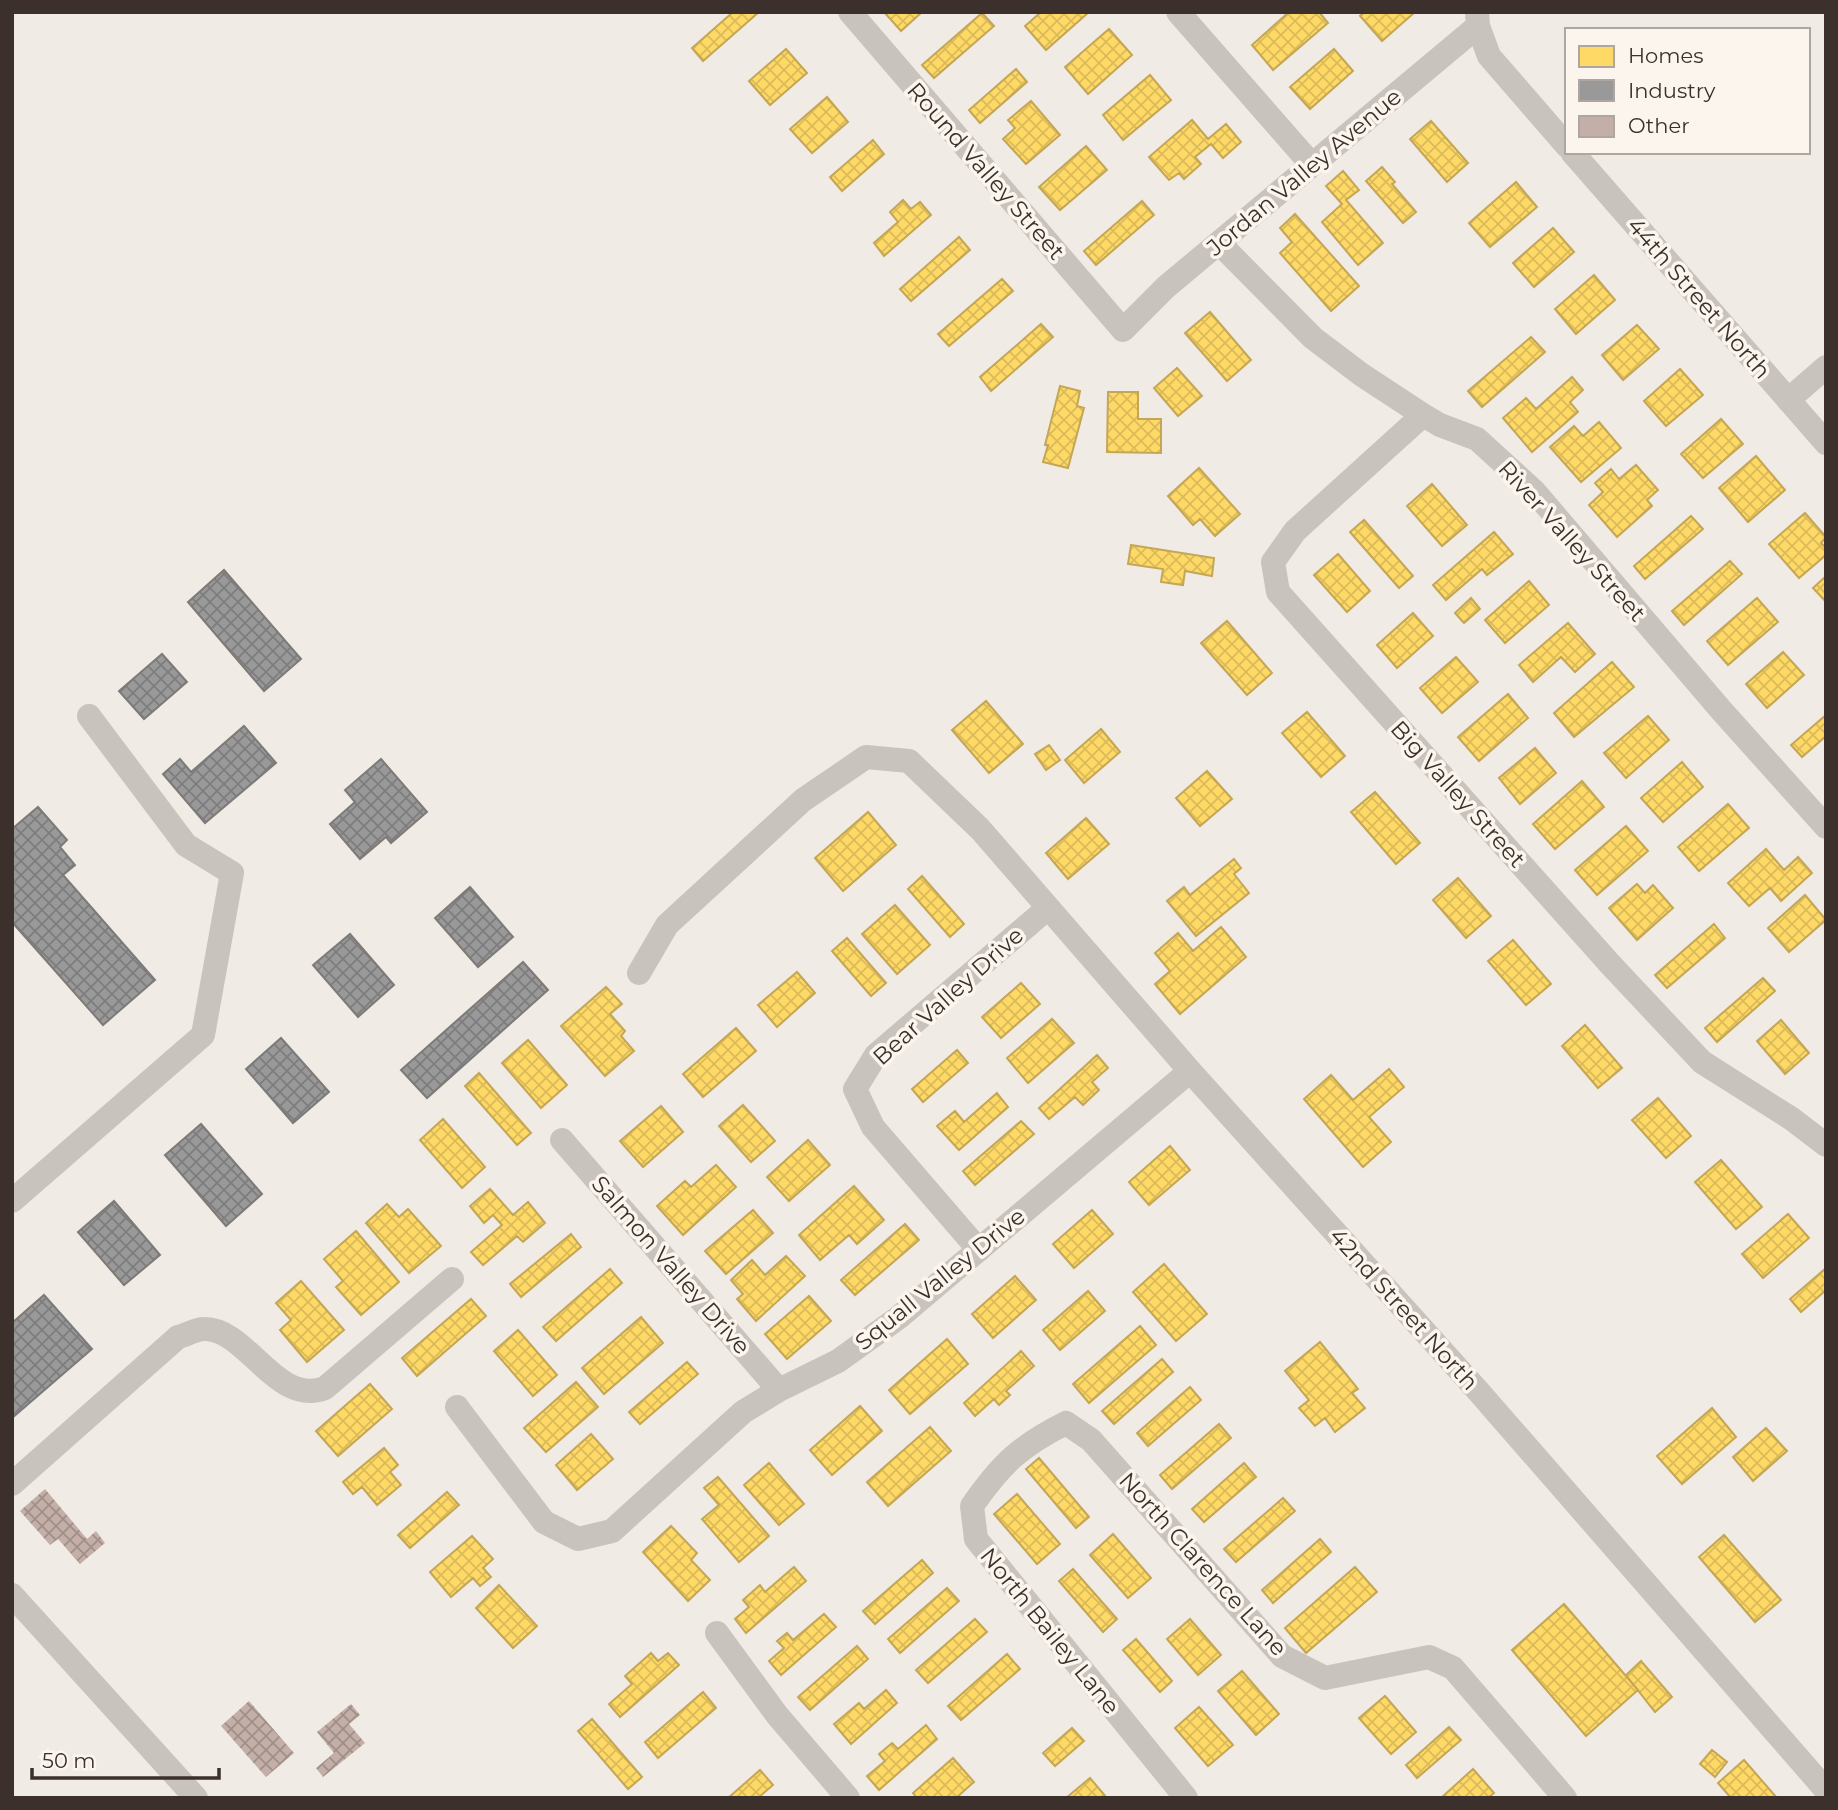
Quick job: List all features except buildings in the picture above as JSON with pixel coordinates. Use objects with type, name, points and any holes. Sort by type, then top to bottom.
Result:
[{"type":"street","name":"Round Valley Street","points":[[850,12],[1123,330]]},
{"type":"street","points":[[1178,12],[1312,165]]},
{"type":"street","name":"Jordan Valley Avenue","points":[[1123,330],[1166,287],[1312,165],[1477,19]]},
{"type":"street","points":[[1477,19],[1489,56],[1565,144]]},
{"type":"street","name":"44th Street North","points":[[1574,154],[1826,443]]},
{"type":"street","name":"River Valley Street","points":[[1219,243],[1313,338],[1362,375],[1423,415],[1440,425],[1477,439],[1534,491],[1826,827]]},
{"type":"street","points":[[1788,400],[1826,367]]},
{"type":"street","name":"Big Valley Street","points":[[1423,415],[1295,531],[1273,562],[1278,592],[1610,964],[1702,1062],[1792,1119],[1826,1145]]},
{"type":"street","points":[[12,1201],[203,1035],[232,873],[186,845],[89,716]]},
{"type":"street","name":"42nd Street North","points":[[639,973],[667,925],[803,800],[866,757],[908,761],[980,829],[1190,1071],[1479,1392],[1826,1790]]},
{"type":"street","name":"Bear Valley Drive","points":[[979,1250],[873,1127],[855,1089],[876,1055],[1048,908]]},
{"type":"street","name":"Squall Valley Drive","points":[[457,1407],[544,1522],[578,1539],[612,1531],[743,1412],[779,1390],[838,1361],[898,1318],[1190,1071]]},
{"type":"street","name":"Salmon Valley Drive","points":[[562,1140],[779,1390]]},
{"type":"street","points":[[12,1483],[178,1337],[204,1329],[224,1334],[289,1387],[313,1392],[325,1388],[452,1279]]},
{"type":"street","name":"North Clarence Lane","points":[[1011,1457],[1036,1438],[1066,1423],[1091,1440],[1282,1656],[1325,1678],[1429,1657],[1453,1668],[1565,1798]]},
{"type":"street","name":"North Bailey Lane","points":[[1011,1457],[992,1476],[972,1506],[976,1539],[1186,1798]]},
{"type":"street","points":[[12,1595],[196,1798]]},
{"type":"street","points":[[717,1633],[777,1715],[848,1798]]}]
